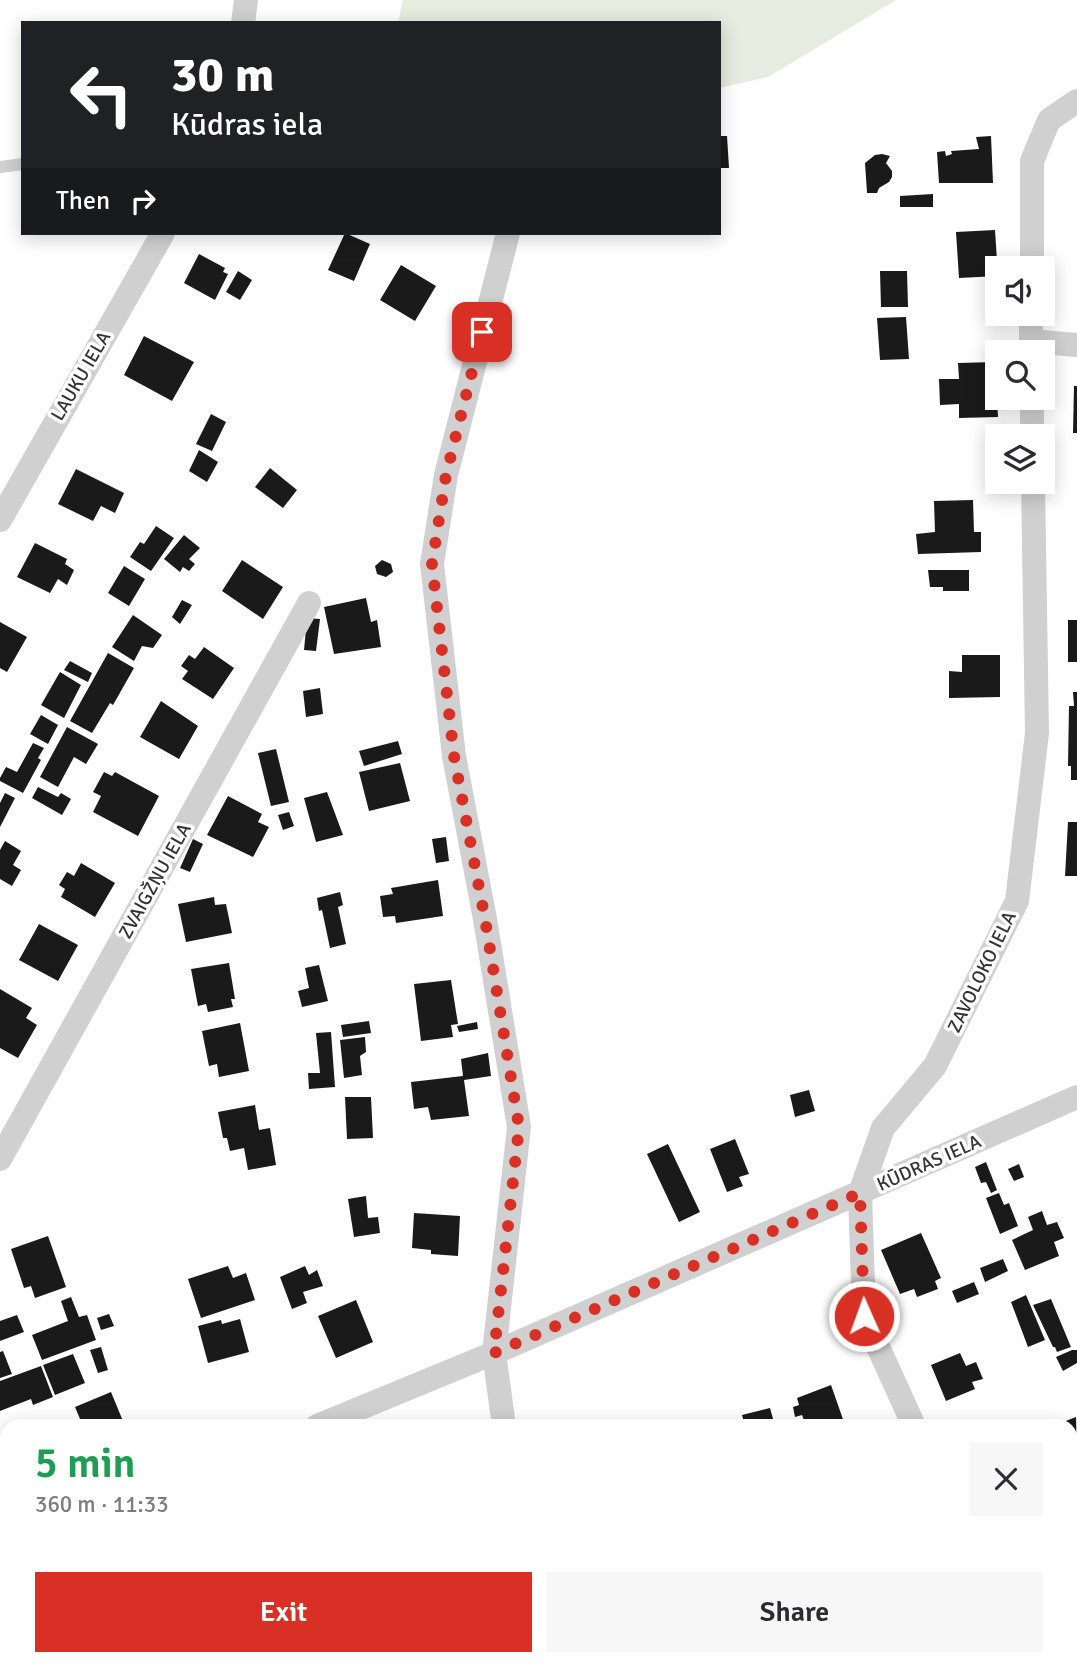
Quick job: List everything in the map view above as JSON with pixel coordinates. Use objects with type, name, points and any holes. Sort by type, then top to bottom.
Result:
[{"type":"street","points":[[243,21],[246,0]]},
{"type":"street","points":[[1032,256],[1032,161],[1049,120],[1077,101]]},
{"type":"street","name":"LAUKU IELA","points":[[0,520],[162,235]]},
{"type":"street","points":[[503,1419],[494,1353],[519,1127],[485,919],[454,756],[432,564],[446,475],[507,235]]},
{"type":"street","points":[[1055,346],[1077,345]]},
{"type":"street","name":"ZAVOLOKO IELA","points":[[912,1419],[864,1316],[860,1193],[883,1128],[935,1066],[1017,901],[1037,733],[1033,494]]},
{"type":"street","name":"ZVAIGŽŅU IELA","points":[[0,1159],[309,603]]},
{"type":"street","name":"KŪDRAS IELA","points":[[334,1419],[494,1353],[1077,1097]]},
{"type":"lane","points":[[0,167],[21,164]]},
{"type":"shaded area","points":[[403,0],[896,0],[768,77],[721,88],[721,21],[398,21]]},
{"type":"building","points":[[721,136],[727,136],[729,168],[721,168]]},
{"type":"building","points":[[991,136],[993,183],[939,183],[937,152],[945,151],[946,156],[952,154],[951,151],[979,149],[976,137]]},
{"type":"building","points":[[875,155],[890,156],[886,163],[892,171],[892,177],[877,193],[867,193],[865,163]]},
{"type":"building","points":[[933,194],[933,207],[900,207],[900,196]]},
{"type":"building","points":[[995,230],[997,256],[985,256],[985,277],[959,278],[956,232]]},
{"type":"building","points":[[344,235],[370,244],[354,281],[328,270]]},
{"type":"building","points":[[199,254],[225,268],[223,272],[228,274],[215,300],[184,283]]},
{"type":"building","points":[[401,265],[436,286],[415,321],[380,300]]},
{"type":"building","points":[[238,271],[252,280],[240,300],[226,292]]},
{"type":"building","points":[[880,271],[907,271],[908,307],[881,307]]},
{"type":"building","points":[[906,317],[909,359],[880,360],[877,318]]},
{"type":"building","points":[[144,336],[194,362],[172,401],[124,375]]},
{"type":"building","points":[[985,362],[985,410],[998,410],[998,417],[959,418],[959,404],[940,405],[939,379],[959,379],[958,363]]},
{"type":"building","points":[[1074,386],[1077,386],[1077,433],[1073,433]]},
{"type":"building","points":[[211,414],[226,422],[212,451],[196,444]]},
{"type":"building","points":[[199,450],[218,462],[207,482],[189,471]]},
{"type":"building","points":[[270,468],[297,490],[283,508],[255,487]]},
{"type":"building","points":[[76,469],[124,493],[115,513],[101,506],[93,521],[58,504]]},
{"type":"building","points":[[973,500],[974,532],[981,532],[981,552],[918,554],[916,534],[935,532],[934,501]]},
{"type":"building","points":[[156,526],[174,538],[151,571],[130,557],[140,542],[144,544]]},
{"type":"building","points":[[184,535],[200,548],[189,559],[195,564],[189,571],[183,567],[180,572],[164,559]]},
{"type":"building","points":[[35,543],[67,559],[65,564],[74,570],[67,585],[58,579],[50,593],[17,577]]},
{"type":"building","points":[[242,560],[283,587],[263,619],[222,591]]},
{"type":"building","points":[[382,560],[391,564],[393,572],[386,577],[377,574],[375,566]]},
{"type":"building","points":[[124,566],[145,579],[129,606],[108,593]]},
{"type":"building","points":[[928,570],[969,570],[969,591],[943,591],[943,587],[930,587]]},
{"type":"building","points":[[366,598],[371,622],[377,620],[381,647],[334,654],[324,607]]},
{"type":"building","points":[[182,600],[192,605],[180,624],[172,617]]},
{"type":"building","points":[[133,615],[162,635],[153,648],[142,646],[134,661],[112,647]]},
{"type":"building","points":[[307,618],[320,619],[316,651],[304,650]]},
{"type":"building","points":[[1068,620],[1077,620],[1077,662],[1068,662]]},
{"type":"building","points":[[0,622],[27,637],[7,672],[0,668]]},
{"type":"building","points":[[204,647],[234,668],[213,699],[182,679],[188,671],[181,666],[189,655],[195,659]]},
{"type":"building","points":[[108,653],[134,668],[113,705],[110,703],[92,733],[70,721]]},
{"type":"building","points":[[962,655],[1000,655],[1000,697],[949,698],[949,671],[962,672]]},
{"type":"building","points":[[70,661],[92,673],[88,682],[64,670]]},
{"type":"building","points":[[60,672],[81,685],[64,718],[41,705]]},
{"type":"building","points":[[320,688],[323,714],[306,717],[303,691]]},
{"type":"building","points":[[1073,692],[1077,692],[1077,780],[1071,780],[1071,766],[1068,766],[1069,706],[1074,706]]},
{"type":"building","points":[[161,701],[198,726],[179,759],[140,737]]},
{"type":"building","points":[[41,715],[58,725],[48,744],[30,734]]},
{"type":"building","points":[[67,727],[98,744],[86,764],[74,757],[58,787],[40,777]]},
{"type":"building","points":[[398,741],[402,754],[364,766],[359,751]]},
{"type":"building","points":[[33,743],[44,748],[38,758],[41,760],[23,793],[0,781],[0,778],[6,767],[17,772]]},
{"type":"building","points":[[276,749],[289,802],[271,806],[258,753]]},
{"type":"building","points":[[400,763],[410,801],[369,811],[359,772]]},
{"type":"building","points":[[104,772],[112,776],[115,772],[159,796],[138,836],[93,812],[101,796],[93,792]]},
{"type":"building","points":[[38,787],[58,797],[61,793],[71,799],[62,815],[32,798]]},
{"type":"building","points":[[327,792],[343,835],[316,842],[304,798]]},
{"type":"building","points":[[5,793],[15,798],[0,827],[0,803]]},
{"type":"building","points":[[228,796],[262,814],[258,822],[269,827],[253,857],[207,835]]},
{"type":"building","points":[[289,812],[294,826],[283,830],[278,815]]},
{"type":"building","points":[[1068,822],[1077,822],[1077,876],[1065,876]]},
{"type":"building","points":[[446,837],[449,861],[436,863],[432,839]]},
{"type":"building","points":[[193,839],[203,844],[190,872],[180,868]]},
{"type":"building","points":[[5,841],[21,851],[13,865],[21,870],[12,886],[0,879],[0,850]]},
{"type":"building","points":[[81,863],[115,883],[95,917],[61,897],[65,889],[59,885],[67,872],[74,876]]},
{"type":"building","points":[[438,880],[443,916],[396,923],[395,916],[383,917],[380,896],[393,894],[391,888]]},
{"type":"building","points":[[340,892],[343,905],[338,907],[346,944],[330,948],[317,898]]},
{"type":"building","points":[[214,897],[215,905],[226,904],[232,933],[186,942],[178,904]]},
{"type":"building","points":[[39,924],[78,945],[58,981],[19,960]]},
{"type":"building","points":[[229,963],[235,999],[231,999],[233,1007],[208,1012],[206,1004],[198,1006],[191,969]]},
{"type":"building","points":[[319,965],[328,1001],[302,1007],[298,991],[309,988],[305,968]]},
{"type":"building","points":[[451,980],[458,1024],[451,1025],[453,1037],[421,1041],[414,984]]},
{"type":"building","points":[[0,989],[32,1008],[26,1018],[37,1025],[18,1058],[0,1048]]},
{"type":"building","points":[[369,1021],[371,1033],[343,1037],[341,1025]]},
{"type":"building","points":[[477,1022],[478,1029],[459,1032],[457,1026]]},
{"type":"building","points":[[240,1023],[249,1071],[219,1077],[217,1064],[209,1066],[202,1031]]},
{"type":"building","points":[[331,1032],[335,1087],[309,1089],[308,1073],[320,1073],[316,1033]]},
{"type":"building","points":[[365,1037],[366,1052],[360,1056],[362,1075],[344,1078],[340,1040]]},
{"type":"building","points":[[488,1053],[491,1076],[464,1080],[469,1116],[431,1120],[428,1107],[414,1109],[411,1082],[463,1076],[461,1059]]},
{"type":"building","points":[[809,1090],[815,1111],[795,1117],[790,1095]]},
{"type":"building","points":[[345,1097],[371,1097],[373,1138],[347,1139]]},
{"type":"building","points":[[255,1105],[259,1130],[270,1128],[276,1165],[248,1170],[244,1148],[230,1151],[227,1138],[223,1138],[218,1112]]},
{"type":"building","points":[[735,1139],[749,1174],[739,1177],[743,1186],[727,1192],[710,1149]]},
{"type":"building","points":[[668,1144],[700,1212],[679,1222],[647,1154]]},
{"type":"building","points":[[986,1162],[997,1190],[991,1193],[986,1182],[981,1183],[975,1167]]},
{"type":"building","points":[[1019,1164],[1024,1177],[1014,1181],[1008,1169]]},
{"type":"building","points":[[999,1193],[1004,1205],[1009,1203],[1018,1226],[1000,1234],[986,1198]]},
{"type":"building","points":[[366,1196],[368,1218],[378,1217],[380,1233],[354,1237],[348,1199]]},
{"type":"building","points":[[1042,1211],[1047,1225],[1057,1222],[1064,1238],[1054,1242],[1059,1256],[1025,1270],[1012,1240],[1033,1230],[1028,1217]]},
{"type":"building","points":[[414,1213],[460,1216],[458,1256],[431,1254],[431,1250],[412,1248]]},
{"type":"building","points":[[921,1233],[941,1278],[935,1281],[938,1289],[917,1297],[914,1289],[900,1294],[881,1250]]},
{"type":"building","points":[[48,1236],[66,1287],[35,1298],[31,1286],[24,1288],[11,1249]]},
{"type":"building","points":[[1003,1259],[1008,1271],[985,1282],[980,1268]]},
{"type":"building","points":[[228,1266],[233,1278],[246,1273],[255,1300],[201,1318],[188,1279]]},
{"type":"building","points":[[305,1266],[309,1275],[317,1270],[323,1286],[303,1292],[307,1303],[292,1309],[280,1277]]},
{"type":"building","points":[[974,1282],[979,1294],[957,1303],[952,1291]]},
{"type":"building","points":[[1026,1295],[1045,1340],[1028,1347],[1011,1302]]},
{"type":"building","points":[[71,1297],[79,1317],[87,1315],[96,1340],[42,1360],[32,1335],[68,1321],[61,1301]]},
{"type":"building","points":[[1051,1299],[1071,1347],[1057,1352],[1033,1305]]},
{"type":"building","points":[[356,1300],[373,1342],[336,1358],[318,1316]]},
{"type":"building","points":[[109,1314],[114,1326],[101,1330],[97,1318]]},
{"type":"building","points":[[17,1315],[24,1332],[0,1341],[0,1321]]},
{"type":"building","points":[[240,1319],[249,1352],[208,1363],[198,1326],[221,1320],[222,1324]]},
{"type":"building","points":[[101,1347],[108,1370],[98,1373],[90,1350]]},
{"type":"building","points":[[1077,1350],[1077,1363],[1063,1371],[1056,1357]]},
{"type":"building","points":[[3,1351],[12,1374],[0,1378],[0,1352]]},
{"type":"building","points":[[960,1353],[966,1366],[976,1362],[983,1379],[972,1382],[975,1389],[946,1401],[931,1365]]},
{"type":"building","points":[[73,1354],[85,1383],[55,1395],[43,1365]]},
{"type":"building","points":[[41,1366],[53,1397],[33,1405],[31,1399],[0,1411],[0,1381]]},
{"type":"building","points":[[831,1385],[843,1419],[803,1419],[802,1415],[795,1417],[793,1407],[799,1405],[797,1398]]},
{"type":"building","points":[[111,1392],[122,1419],[80,1419],[75,1407]]},
{"type":"building","points":[[770,1408],[773,1419],[743,1419],[742,1415]]},
{"type":"route","points":[[482,332],[446,475],[432,564],[454,756],[485,919],[519,1127],[494,1353],[860,1193],[864,1316]]}]
